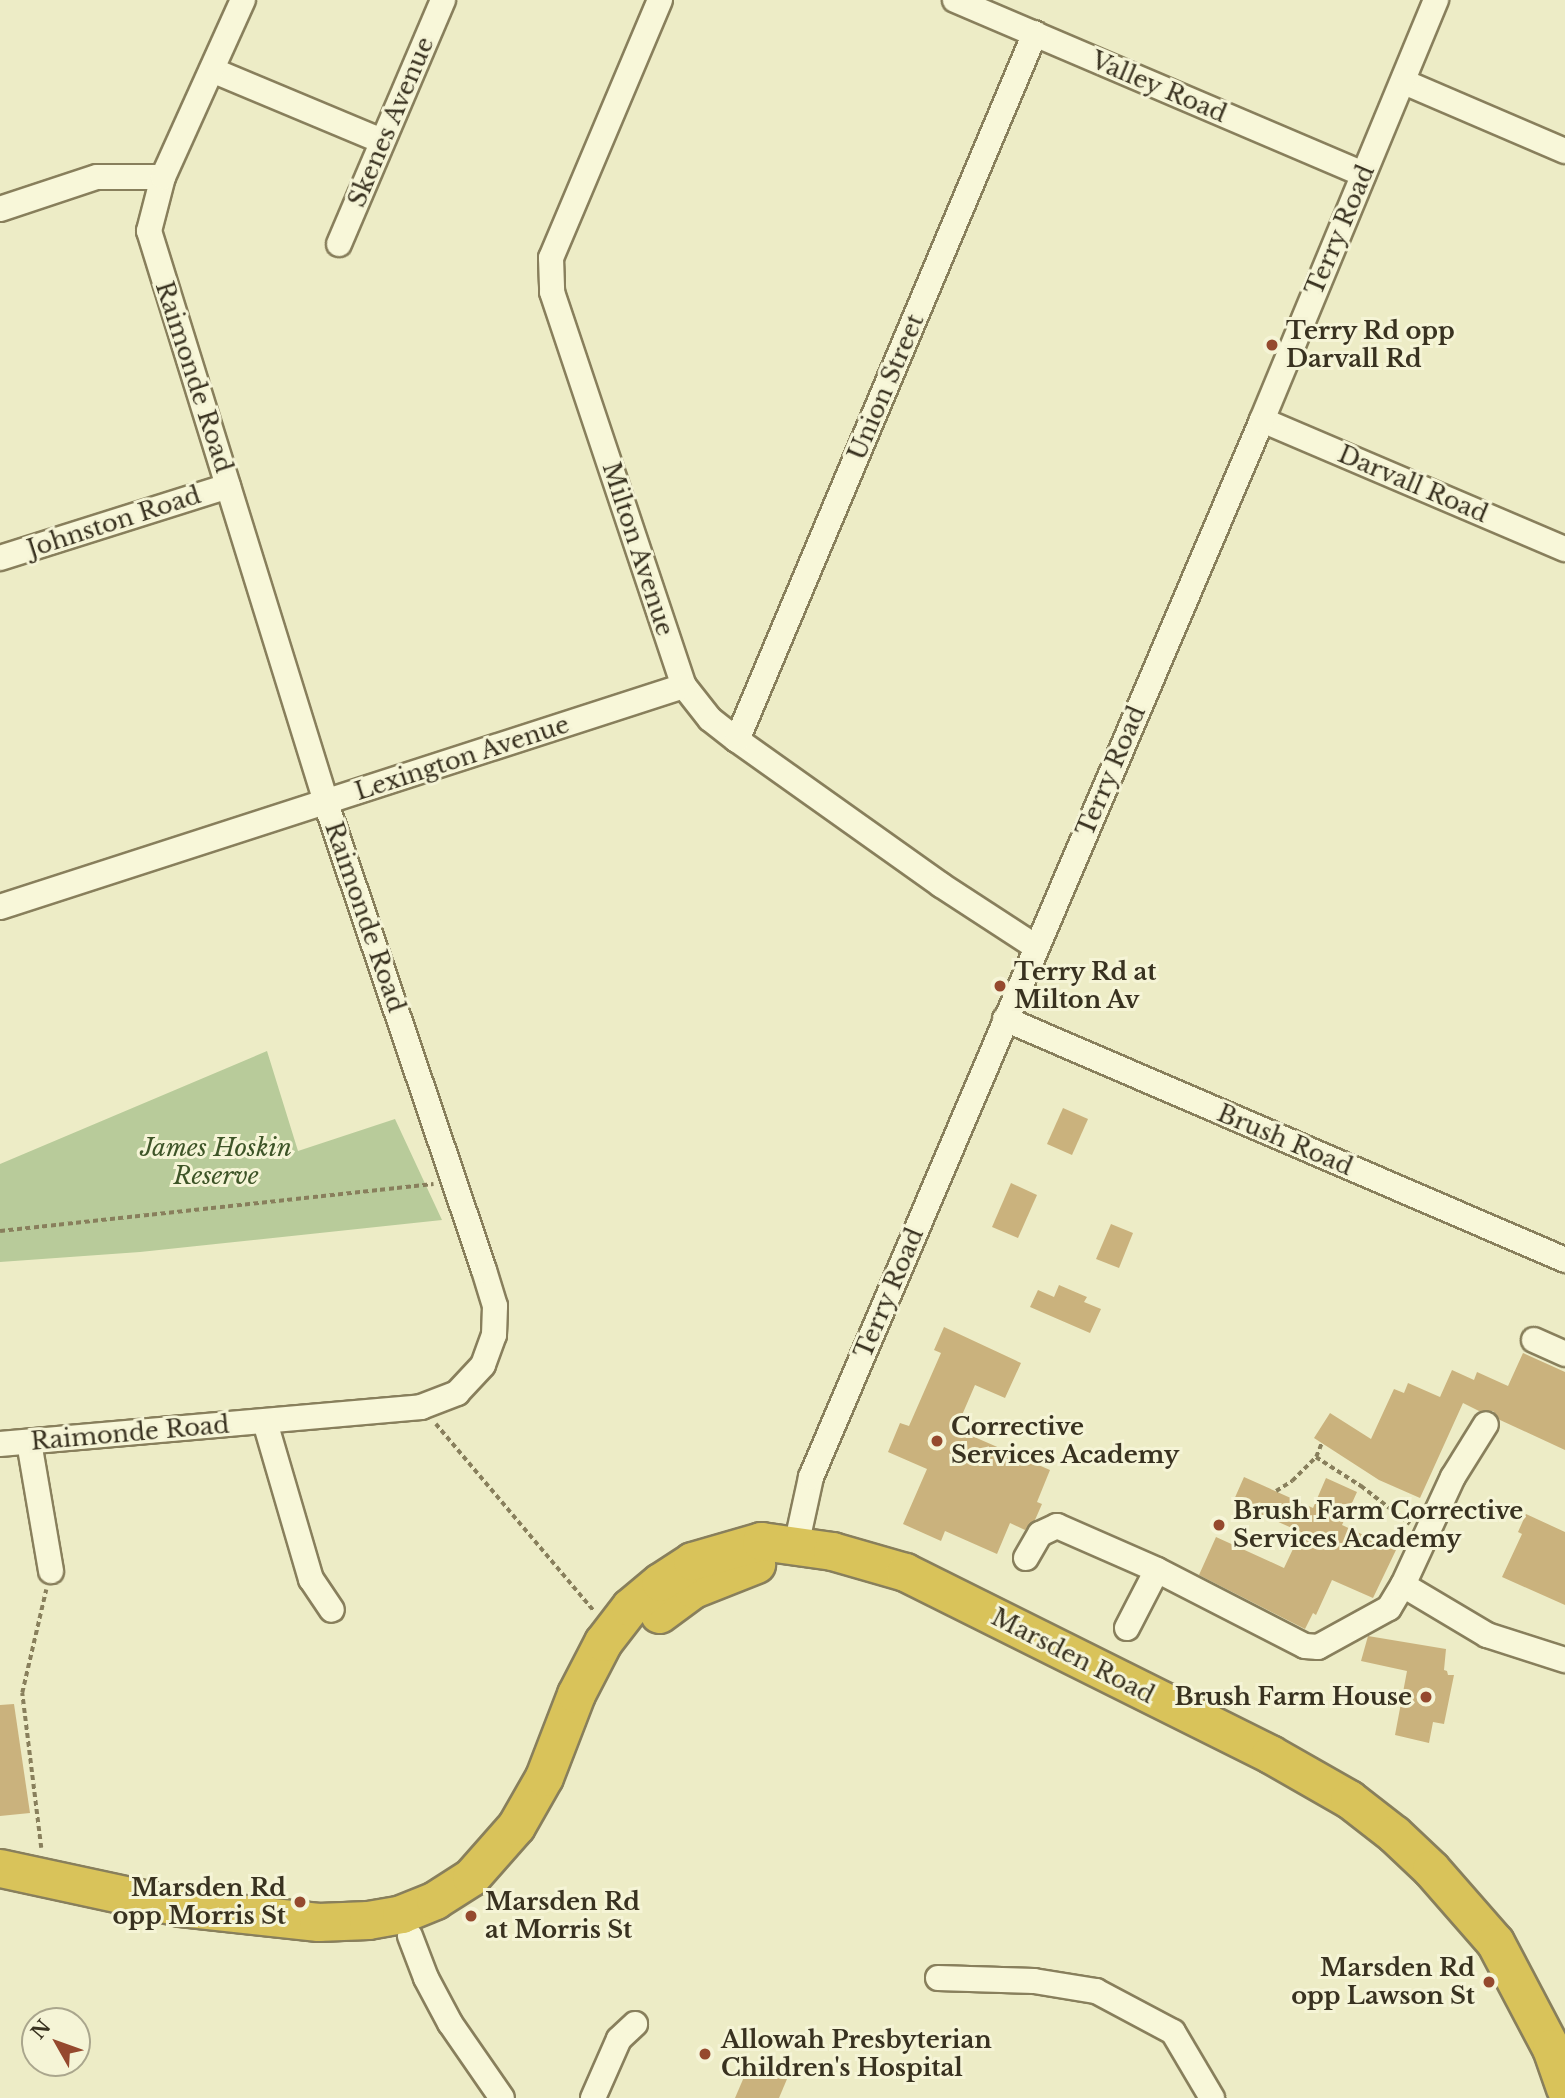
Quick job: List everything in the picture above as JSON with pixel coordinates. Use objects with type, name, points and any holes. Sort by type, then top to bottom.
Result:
[{"type":"highway","name":"Marsden Road","points":[[0,1868],[178,1907],[318,1922],[368,1920],[401,1914],[435,1900],[471,1877],[516,1826],[544,1777],[581,1684],[603,1642],[630,1607],[681,1568],[717,1551],[761,1541],[864,1559],[905,1572],[1270,1754],[1349,1799],[1394,1834],[1431,1869],[1495,1942],[1551,2048],[1565,2088]]},
{"type":"highway","name":"Marsden Road","points":[[178,1907],[261,1937],[295,1942],[345,1945],[410,1936],[441,1924],[469,1906],[519,1860],[560,1793],[603,1688],[620,1657],[641,1632],[665,1608],[693,1589],[796,1546]]},
{"type":"street","name":"Raimonde Road","points":[[0,1444],[421,1407],[457,1393],[483,1364],[494,1335],[495,1306],[326,802],[149,231],[153,207],[163,177],[243,0]]},
{"type":"street","name":"Skenes Avenue","points":[[339,244],[443,0]]},
{"type":"street","name":"Milton Avenue","points":[[660,0],[551,258],[552,292],[684,686],[710,719],[737,740],[941,885],[1035,947]]},
{"type":"street","name":"Valley Road","points":[[955,0],[1363,174]]},
{"type":"street","name":"Terry Road","points":[[796,1546],[811,1477],[1262,420],[1436,0]]},
{"type":"street","name":"Union Street","points":[[737,740],[1035,33]]},
{"type":"street","points":[[212,70],[382,141]]},
{"type":"street","points":[[1404,82],[1565,151]]},
{"type":"street","points":[[0,209],[97,177],[163,177]]},
{"type":"street","name":"Darvall Road","points":[[1262,420],[1565,549]]},
{"type":"street","name":"Johnston Road","points":[[0,558],[228,485]]},
{"type":"street","name":"Lexington Avenue","points":[[0,907],[684,686]]},
{"type":"street","name":"Brush Road","points":[[1005,1019],[1565,1260]]},
{"type":"street","points":[[1534,1340],[1565,1354]]},
{"type":"street","points":[[265,1422],[312,1578],[332,1610]]},
{"type":"street","points":[[1026,1558],[1040,1534],[1057,1527],[1157,1570],[1304,1646],[1318,1647],[1389,1608],[1403,1585],[1453,1476],[1486,1424]]},
{"type":"street","points":[[29,1442],[51,1571]]},
{"type":"street","points":[[1127,1628],[1157,1570]]},
{"type":"street","points":[[1403,1585],[1488,1635],[1565,1660]]},
{"type":"street","points":[[410,1936],[426,1978],[450,2024],[502,2098]]},
{"type":"street","points":[[938,1978],[1034,1981],[1097,1991],[1172,2032],[1212,2098]]},
{"type":"street","points":[[593,2098],[619,2039],[635,2024]]},
{"type":"path","points":[[0,1231],[454,1181]]},
{"type":"path","points":[[421,1407],[598,1616]]},
{"type":"path","points":[[1276,1491],[1292,1481],[1317,1457],[1322,1442]]},
{"type":"path","points":[[1317,1457],[1361,1486],[1425,1536]]},
{"type":"path","points":[[41,1850],[22,1693],[51,1571]]},
{"type":"green space","name":"James Hoskin Reserve","points":[[267,1051],[298,1151],[395,1119],[442,1220],[140,1252],[0,1262],[0,1164]]},
{"type":"building","points":[[1063,1108],[1088,1119],[1072,1155],[1047,1144]]},
{"type":"building","points":[[1011,1183],[1037,1195],[1018,1238],[992,1227]]},
{"type":"building","points":[[1111,1224],[1133,1233],[1119,1268],[1096,1259]]},
{"type":"building","points":[[1059,1285],[1087,1297],[1084,1302],[1101,1309],[1090,1333],[1030,1307],[1038,1290],[1054,1297]]},
{"type":"building","name":"Corrective Services Academy","points":[[944,1327],[1021,1363],[1005,1398],[975,1385],[956,1429],[1050,1470],[1037,1502],[1042,1504],[1035,1520],[1025,1530],[1010,1523],[997,1554],[945,1531],[941,1541],[903,1524],[927,1469],[888,1452],[900,1423],[909,1426],[941,1353],[934,1350]]},
{"type":"building","points":[[1523,1353],[1565,1372],[1565,1450],[1500,1420],[1493,1411],[1479,1411],[1463,1403],[1420,1498],[1379,1480],[1314,1438],[1330,1413],[1371,1439],[1394,1389],[1404,1393],[1408,1383],[1440,1397],[1452,1370],[1474,1380],[1477,1372],[1508,1386]]},
{"type":"building","points":[[1244,1477],[1313,1508],[1326,1478],[1357,1492],[1342,1525],[1396,1550],[1373,1598],[1332,1580],[1316,1615],[1313,1613],[1305,1629],[1199,1575],[1216,1537],[1284,1568],[1301,1532],[1233,1502]]},
{"type":"building","points":[[1526,1514],[1565,1532],[1565,1605],[1502,1577],[1522,1534],[1518,1532]]},
{"type":"building","name":"Brush Farm House","points":[[1368,1636],[1446,1649],[1444,1670],[1448,1675],[1454,1675],[1444,1724],[1433,1722],[1429,1743],[1395,1735],[1407,1671],[1361,1661]]},
{"type":"building","points":[[14,1704],[30,1813],[0,1816],[0,1705]]},
{"type":"building","points":[[750,2063],[787,2079],[779,2098],[735,2098]]},
{"type":"place","name":"Terry Rd opp Darvall Rd","points":[[1272,345]]},
{"type":"place","name":"Terry Rd at Milton Av","points":[[1000,986]]},
{"type":"place","name":"Corrective Services Academy","points":[[937,1441]]},
{"type":"place","name":"Brush Farm Corrective Services Academy","points":[[1219,1525]]},
{"type":"place","name":"Brush Farm House","points":[[1426,1697]]},
{"type":"place","name":"Marsden Rd opp Morris St","points":[[300,1902]]},
{"type":"place","name":"Marsden Rd at Morris St","points":[[471,1916]]},
{"type":"place","name":"Marsden Rd opp Lawson St","points":[[1489,1982]]},
{"type":"place","name":"Allowah Presbyterian Children's Hospital","points":[[705,2054]]}]
